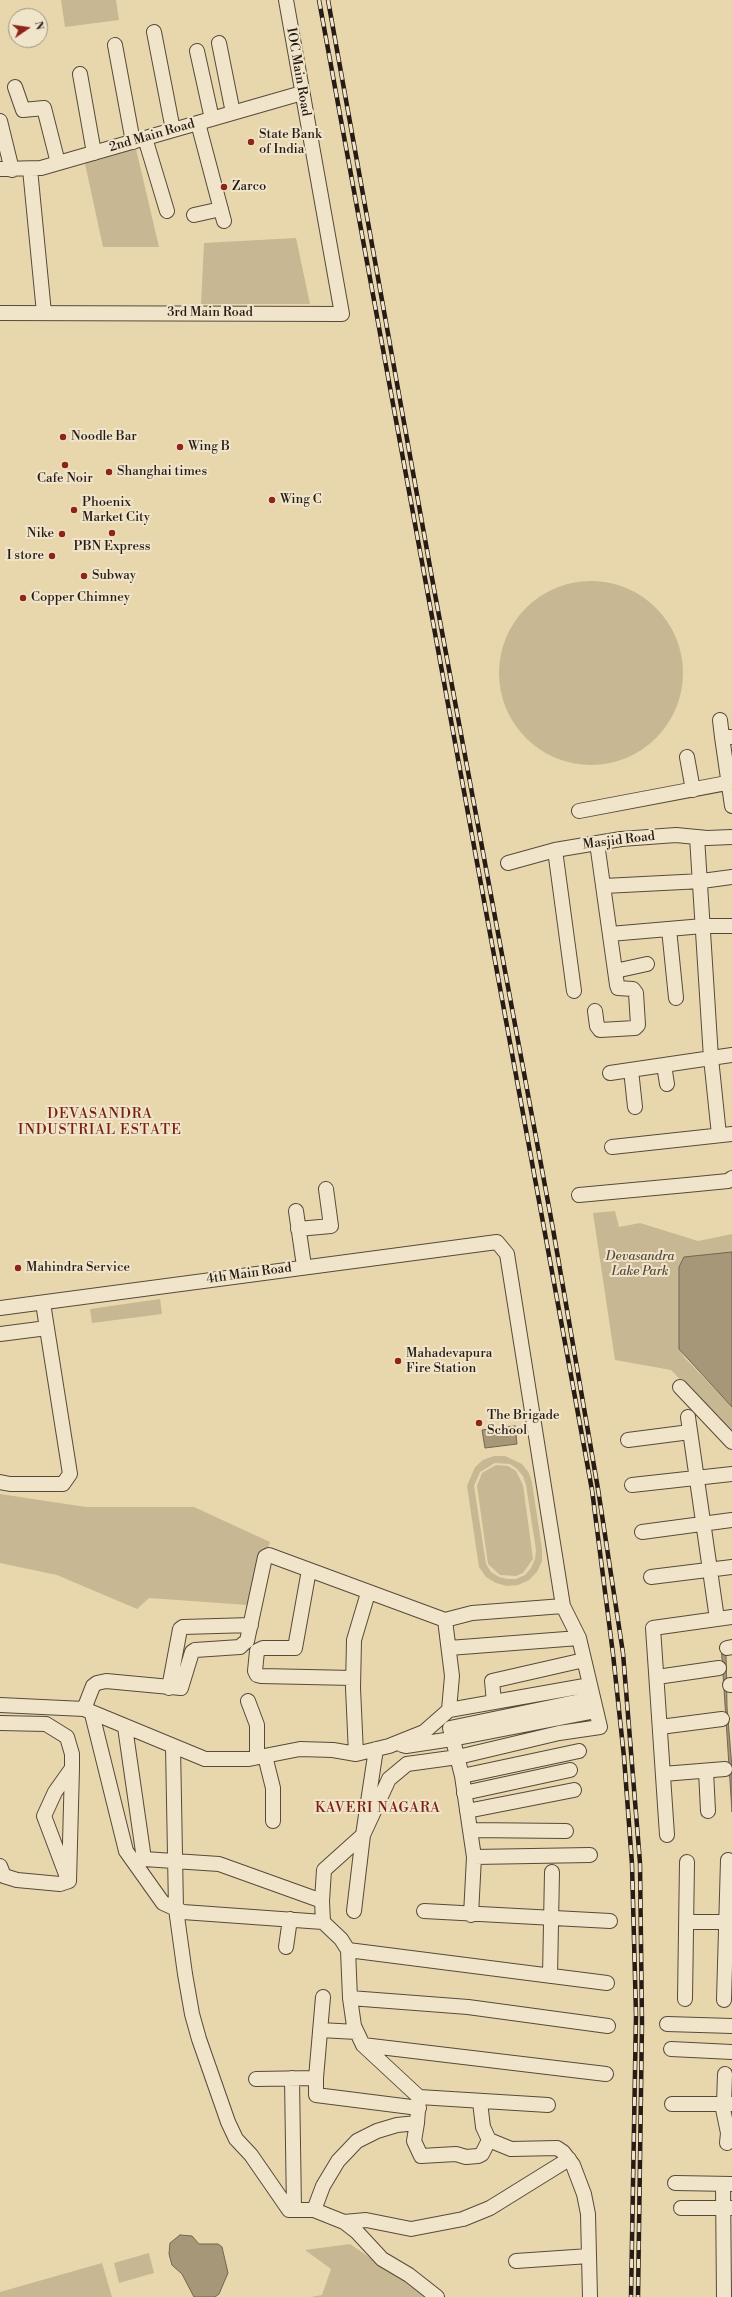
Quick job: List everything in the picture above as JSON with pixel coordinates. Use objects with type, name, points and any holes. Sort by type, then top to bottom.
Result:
[{"type":"street","name":"IOC Main Road","points":[[286,0],[329,238]]},
{"type":"street","points":[[154,32],[173,130]]},
{"type":"street","points":[[115,44],[139,140],[167,211]]},
{"type":"street","points":[[219,44],[234,113]]},
{"type":"street","points":[[197,51],[212,119]]},
{"type":"street","points":[[80,74],[94,153]]},
{"type":"street","points":[[15,87],[23,110],[44,108],[58,163]]},
{"type":"street","name":"2nd Main Road","points":[[6,170],[30,169],[58,163],[302,93]]},
{"type":"street","points":[[0,121],[6,170]]},
{"type":"street","points":[[194,215],[223,215],[198,123]]},
{"type":"street","points":[[30,169],[44,313]]},
{"type":"street","name":"3rd Main Road","points":[[0,313],[342,314],[329,238]]},
{"type":"street","points":[[720,720],[727,737],[732,806]]},
{"type":"street","points":[[687,756],[693,790]]},
{"type":"street","points":[[579,811],[730,782]]},
{"type":"street","name":"Masjid Road","points":[[508,862],[555,850],[597,843],[676,835],[697,837],[732,837]]},
{"type":"street","points":[[612,1146],[725,1135],[711,1058],[703,926],[702,881],[697,837]]},
{"type":"street","points":[[595,1011],[597,1026],[600,1030],[636,1028],[638,1025],[636,993],[633,989],[618,988],[597,843]]},
{"type":"street","points":[[555,850],[574,991]]},
{"type":"street","points":[[604,886],[702,881],[732,877]]},
{"type":"street","points":[[610,934],[703,926],[732,926]]},
{"type":"street","points":[[669,929],[676,998]]},
{"type":"street","points":[[615,971],[647,964]]},
{"type":"street","points":[[610,1073],[732,1056]]},
{"type":"street","points":[[664,1065],[667,1084]]},
{"type":"street","points":[[631,1070],[635,1107]]},
{"type":"street","points":[[579,1195],[694,1184],[728,1180],[732,1178]]},
{"type":"street","points":[[298,1229],[330,1226],[326,1189]]},
{"type":"street","points":[[296,1212],[304,1266]]},
{"type":"street","name":"4th Main Road","points":[[0,1308],[304,1266],[497,1242],[507,1254],[564,1606]]},
{"type":"street","points":[[0,1482],[10,1484],[63,1484],[70,1474],[44,1303]]},
{"type":"street","points":[[0,1334],[47,1328]]},
{"type":"street","points":[[680,1387],[732,1442]]},
{"type":"street","points":[[688,1417],[717,1619]]},
{"type":"street","points":[[628,1440],[690,1432]]},
{"type":"street","points":[[632,1485],[732,1474]]},
{"type":"street","points":[[642,1532],[732,1520]]},
{"type":"street","points":[[323,1922],[322,1901],[324,1870],[362,1835],[389,1779],[407,1764],[458,1757],[559,1733],[600,1727],[579,1638],[564,1606],[472,1613],[445,1620],[368,1593],[272,1555],[266,1557],[247,1641],[240,1647],[195,1650],[192,1652],[184,1684],[181,1688],[106,1681],[97,1683],[93,1686],[88,1712],[126,1851],[163,1903],[183,1912],[323,1922],[341,1938],[348,1950],[350,1998],[357,2032],[363,2045],[419,2102]]},
{"type":"street","points":[[651,1577],[732,1567]]},
{"type":"street","points":[[309,1570],[295,1648],[262,1648],[257,1651],[255,1671],[257,1675],[261,1676],[353,1678]]},
{"type":"street","points":[[356,1754],[353,1678],[354,1640],[368,1593]]},
{"type":"street","points":[[666,1835],[653,1628],[732,1617]]},
{"type":"street","points":[[445,1620],[452,1676],[449,1710]]},
{"type":"street","points":[[169,1688],[180,1629],[183,1627],[251,1625]]},
{"type":"street","points":[[449,1648],[579,1638]]},
{"type":"street","points":[[494,1702],[492,1681],[584,1660]]},
{"type":"street","points":[[656,1677],[719,1668]]},
{"type":"street","points":[[402,1744],[424,1732],[449,1710],[590,1685]]},
{"type":"street","points":[[248,1701],[257,1725],[261,1756],[273,1788],[273,1821]]},
{"type":"street","points":[[0,1705],[88,1712],[205,1759],[261,1756],[300,1749],[333,1750],[356,1754],[402,1744],[452,1739]]},
{"type":"street","points":[[471,1915],[474,1857],[462,1776],[450,1728],[452,1726],[594,1706]]},
{"type":"street","points":[[557,1712],[559,1733]]},
{"type":"street","points":[[660,1727],[728,1720]]},
{"type":"street","points":[[0,1723],[46,1724],[58,1730],[67,1737],[72,1754],[69,1881]]},
{"type":"street","points":[[125,1726],[144,1859],[219,1864],[322,1901]]},
{"type":"street","points":[[402,1744],[407,1764]]},
{"type":"street","points":[[173,1746],[176,1909],[192,2014],[228,2122],[236,2139],[251,2155],[289,2210],[314,2210],[344,2222],[357,2232],[382,2259],[409,2275],[437,2297]]},
{"type":"street","points":[[354,1911],[362,1835],[376,1749]]},
{"type":"street","points":[[462,1776],[579,1751]]},
{"type":"street","points":[[69,1881],[44,1816],[55,1792],[72,1768]]},
{"type":"street","points":[[663,1774],[726,1769]]},
{"type":"street","points":[[464,1793],[570,1770]]},
{"type":"street","points":[[706,1771],[708,1811]]},
{"type":"street","points":[[467,1811],[574,1790]]},
{"type":"street","points":[[470,1830],[566,1831]]},
{"type":"street","points":[[474,1857],[590,1855]]},
{"type":"street","points":[[724,2000],[729,1922],[728,1860]]},
{"type":"street","points":[[685,1999],[687,1862]]},
{"type":"street","points":[[0,1866],[4,1876],[17,1880],[60,1884],[69,1881]]},
{"type":"street","points":[[550,1976],[552,1872]]},
{"type":"street","points":[[424,1911],[471,1915],[610,1921]]},
{"type":"street","points":[[286,1948],[290,1919]]},
{"type":"street","points":[[686,1922],[729,1922]]},
{"type":"street","points":[[348,1950],[607,1983]]},
{"type":"street","points":[[323,1997],[316,2077],[316,2095],[419,2102],[480,2102],[548,2106]]},
{"type":"street","points":[[350,1998],[468,2008],[608,2026]]},
{"type":"street","points":[[667,2024],[732,2026]]},
{"type":"street","points":[[320,2030],[357,2032]]},
{"type":"street","points":[[363,2045],[606,2074]]},
{"type":"street","points":[[670,2049],[732,2052]]},
{"type":"street","points":[[725,2074],[728,2133],[727,2143]]},
{"type":"street","points":[[256,2079],[316,2077]]},
{"type":"street","points":[[292,2078],[294,2210]]},
{"type":"street","points":[[419,2102],[414,2141],[420,2156],[456,2154],[466,2157],[478,2156],[482,2154],[489,2140]]},
{"type":"street","points":[[480,2102],[483,2127],[489,2140],[511,2149],[557,2148],[569,2159],[584,2194],[588,2214],[590,2297]]},
{"type":"street","points":[[672,2104],[726,2104]]},
{"type":"street","points":[[314,2210],[330,2172],[357,2141],[391,2127],[416,2123]]},
{"type":"street","points":[[344,2222],[366,2220],[411,2229],[463,2219],[490,2208],[569,2159]]},
{"type":"street","points":[[675,2183],[728,2184],[728,2264],[724,2297]]},
{"type":"street","points":[[681,2208],[728,2208]]},
{"type":"street","points":[[516,2261],[589,2256]]},
{"type":"green space","points":[[61,0],[116,0],[119,20],[65,27]]},
{"type":"green space","points":[[136,149],[159,247],[103,247],[84,159]]},
{"type":"green space","points":[[296,238],[310,304],[201,304],[204,243]]},
{"type":"green space","points":[[582,581],[600,581],[626,588],[642,597],[656,608],[667,622],[676,638],[683,664],[683,682],[676,708],[667,724],[656,738],[634,754],[618,761],[600,765],[582,765],[564,761],[548,754],[533,744],[520,731],[510,716],[503,700],[499,682],[499,664],[503,646],[510,630],[520,615],[533,602],[548,592],[564,585]]},
{"type":"green space","name":"Devasandra Lake Park","points":[[615,1211],[619,1227],[640,1223],[698,1241],[732,1234],[732,1252],[684,1257],[679,1267],[679,1349],[685,1358],[732,1407],[732,1432],[671,1370],[615,1360],[593,1213]]},
{"type":"green space","points":[[160,1299],[162,1314],[92,1323],[90,1309]]},
{"type":"green space","points":[[494,1456],[505,1456],[522,1464],[529,1473],[532,1483],[542,1549],[542,1561],[537,1572],[529,1580],[518,1585],[507,1586],[496,1583],[486,1577],[479,1567],[467,1486],[475,1467],[483,1460]],"holes":[[[495,1463],[510,1464],[523,1476],[526,1485],[536,1550],[535,1559],[531,1568],[525,1575],[516,1579],[499,1577],[491,1572],[486,1564],[474,1486],[480,1472]]]},
{"type":"green space","points":[[496,1465],[508,1466],[516,1471],[523,1485],[533,1559],[523,1573],[516,1576],[500,1575],[488,1564],[477,1486],[482,1473]]},
{"type":"green space","points":[[0,1494],[86,1507],[194,1507],[270,1542],[248,1605],[149,1598],[137,1609],[57,1575],[0,1563]]},
{"type":"green space","points":[[350,2244],[428,2297],[311,2297],[322,2295],[331,2269],[305,2250]]},
{"type":"green space","points":[[149,2253],[154,2273],[119,2283],[114,2263]]},
{"type":"green space","points":[[102,2263],[112,2297],[0,2297],[0,2292]]},
{"type":"shaded area","points":[[732,1252],[732,1407],[679,1349],[679,1267],[684,1257]]},
{"type":"shaded area","points":[[515,1426],[517,1444],[485,1448],[482,1430]]},
{"type":"shaded area","points":[[732,1642],[726,1655],[727,1707],[732,1768],[732,1812],[721,1643]]},
{"type":"shaded area","points":[[180,2235],[192,2236],[199,2244],[218,2244],[222,2247],[228,2273],[219,2294],[215,2297],[194,2297],[182,2274],[172,2265],[169,2254],[170,2243]]},
{"type":"railway","points":[[319,0],[592,1490],[613,1654],[624,1757],[632,1864],[636,2015],[631,2297]]},
{"type":"railway","points":[[328,0],[432,578],[553,1229],[598,1489],[623,1653],[640,1863],[642,2023],[638,2297]]},
{"type":"place","name":"State Bank of India","points":[[251,142]]},
{"type":"place","name":"Zarco","points":[[224,187]]},
{"type":"place","name":"Noodle Bar","points":[[63,437]]},
{"type":"place","name":"Wing B","points":[[180,447]]},
{"type":"place","name":"Cafe Noir","points":[[65,465]]},
{"type":"place","name":"Shanghai times","points":[[109,472]]},
{"type":"place","name":"Wing C","points":[[272,500]]},
{"type":"place","name":"Phoenix Market City","points":[[74,510]]},
{"type":"place","name":"PBN Express","points":[[112,533]]},
{"type":"place","name":"Nike","points":[[62,534]]},
{"type":"place","name":"I store","points":[[52,556]]},
{"type":"place","name":"Subway","points":[[84,576]]},
{"type":"place","name":"Copper Chimney","points":[[23,598]]},
{"type":"place","name":"Mahindra Service","points":[[18,1268]]},
{"type":"place","name":"Mahadevapura Fire Station","points":[[398,1361]]},
{"type":"place","name":"The Brigade School","points":[[479,1423]]},
{"type":"district","name":"DEVASANDRA INDUSTRIAL ESTATE","points":[[100,1124]]},
{"type":"district","name":"KAVERI NAGARA","points":[[378,1809]]}]
